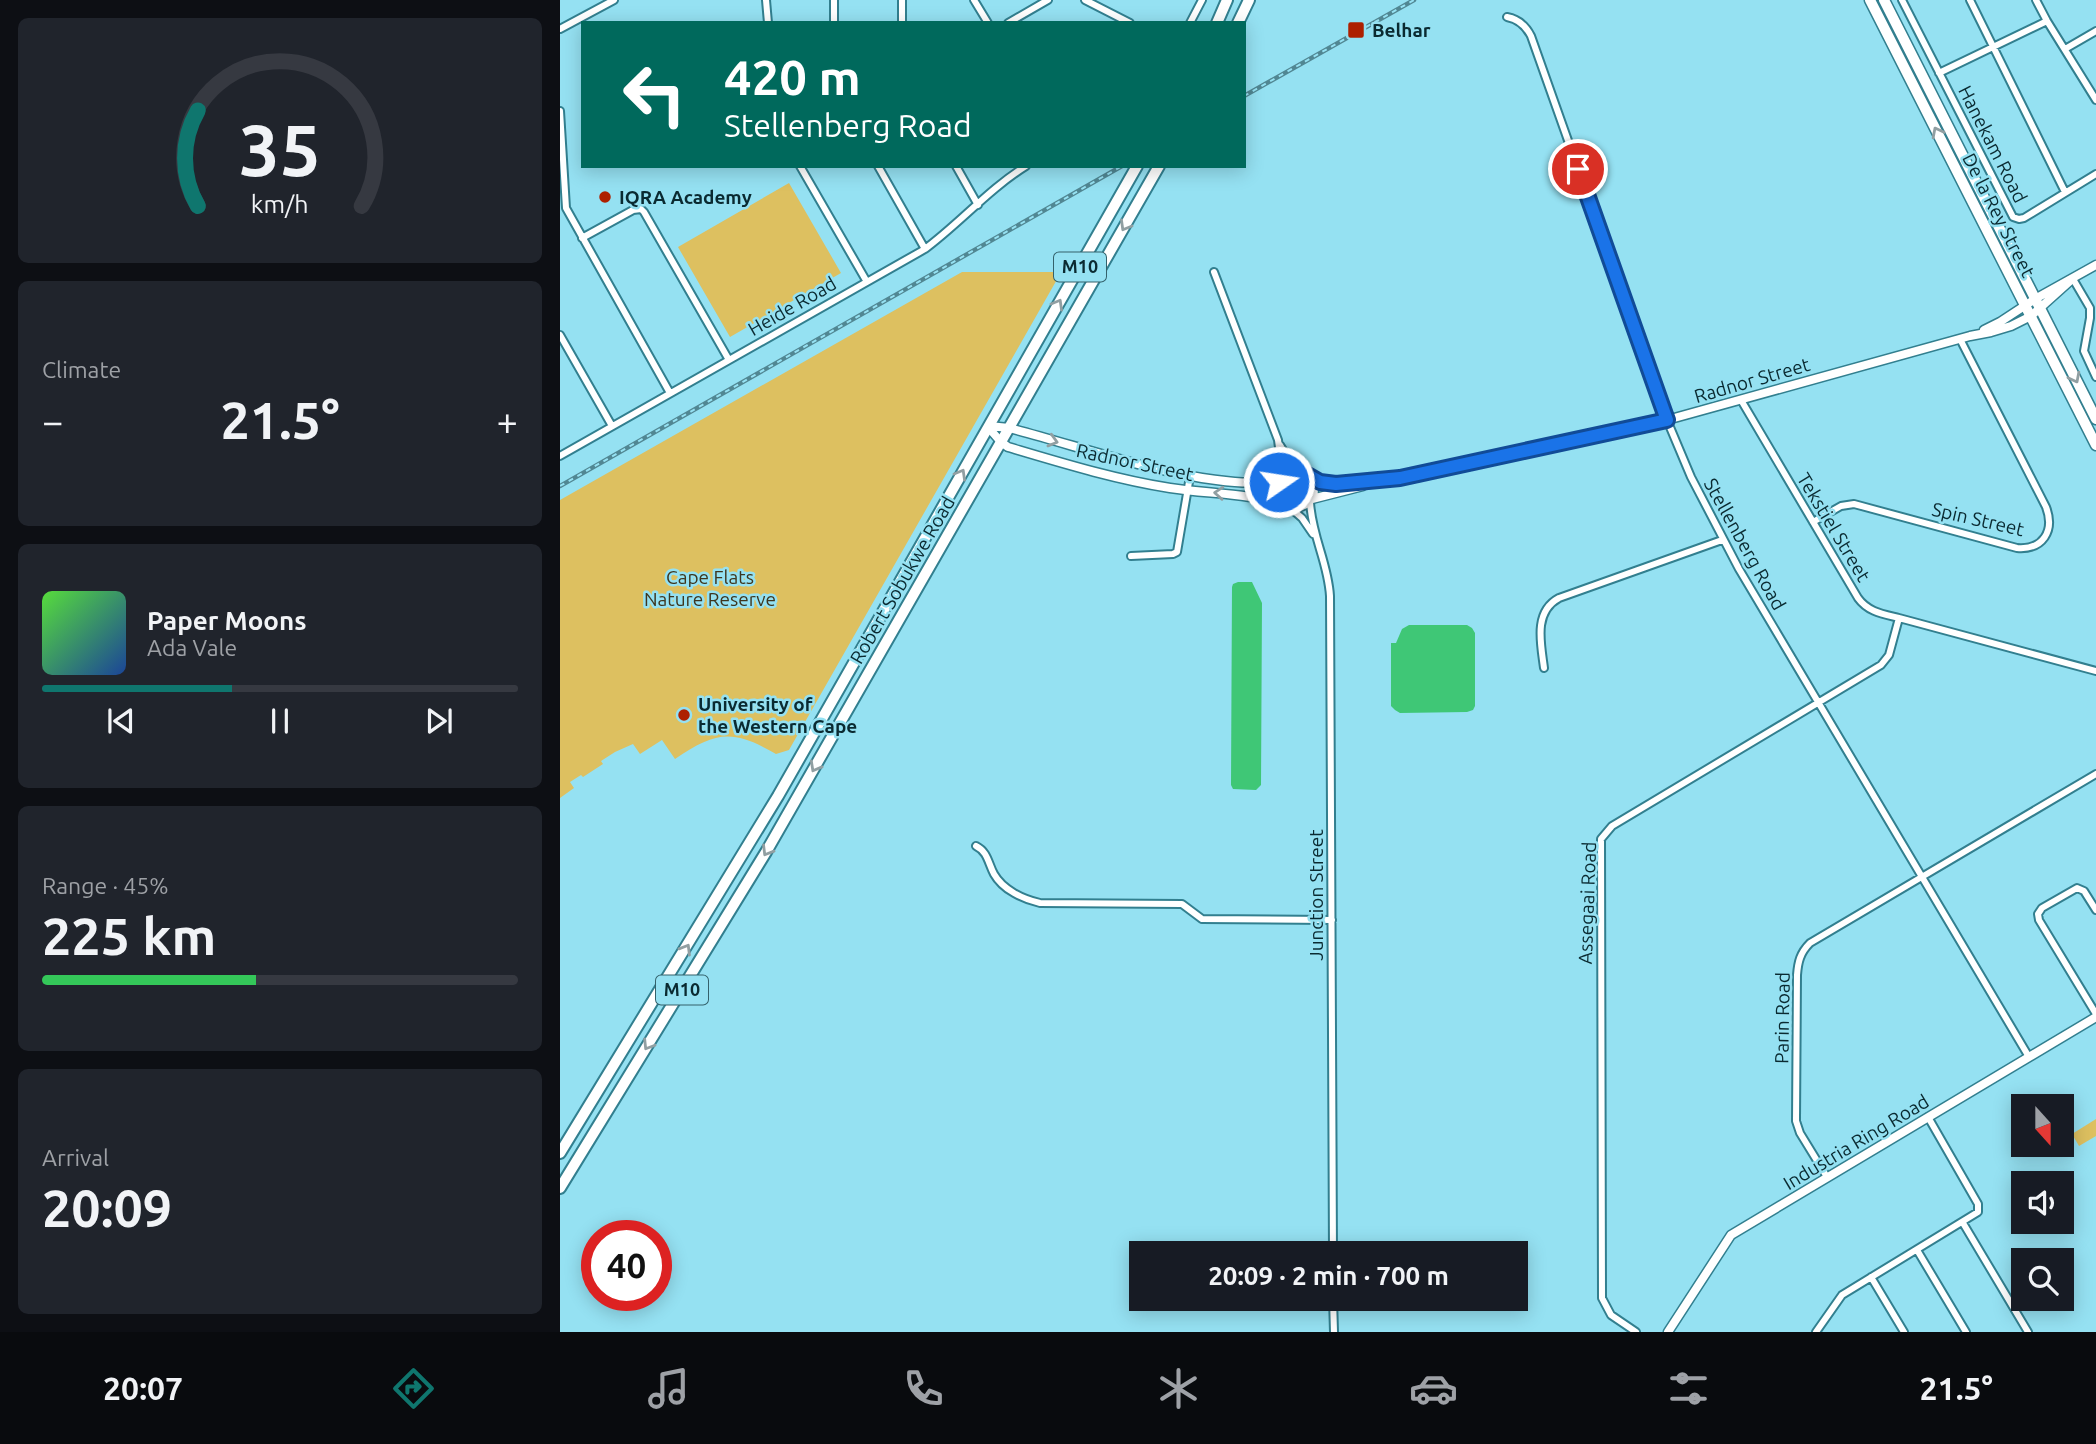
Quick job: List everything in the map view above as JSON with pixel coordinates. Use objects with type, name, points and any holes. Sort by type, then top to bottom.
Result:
[{"type":"main road","points":[[1218,21],[1227,0]]},
{"type":"main road","points":[[1239,21],[1249,0]]},
{"type":"main road","name":"De la Rey Street","points":[[1870,0],[2096,445]]},
{"type":"main road","name":"De la Rey Street","points":[[1884,0],[2096,419]]},
{"type":"main road","name":"Robert Sobukwe Road","points":[[560,1153],[771,806],[1136,168]]},
{"type":"main road","name":"Robert Sobukwe Road","points":[[560,1188],[766,852],[1158,168]]},
{"type":"street","points":[[560,29],[614,0]]},
{"type":"street","points":[[766,0],[768,21]]},
{"type":"street","points":[[834,0],[834,21]]},
{"type":"street","points":[[902,0],[902,21]]},
{"type":"street","points":[[974,0],[987,21]]},
{"type":"street","points":[[1011,21],[1048,0]]},
{"type":"street","points":[[1085,0],[1115,19]]},
{"type":"street","points":[[1191,21],[1202,0]]},
{"type":"street","name":"Hanekam Road","points":[[1902,0],[2013,217],[2024,218],[2096,174]]},
{"type":"street","points":[[1970,0],[2065,192]]},
{"type":"street","points":[[2036,0],[2096,100]]},
{"type":"street","name":"Stellenberg Road","points":[[1507,17],[1524,26],[1531,36],[1667,420],[1690,477],[1722,540],[2029,1057]]},
{"type":"street","points":[[1940,73],[2047,21]]},
{"type":"street","points":[[2065,49],[2096,31]]},
{"type":"street","points":[[560,111],[566,208],[670,393]]},
{"type":"street","points":[[801,168],[867,282]]},
{"type":"street","points":[[879,168],[925,249]]},
{"type":"street","points":[[957,168],[978,205]]},
{"type":"street","name":"Heide Road","points":[[560,456],[925,249],[1023,168]]},
{"type":"street","points":[[582,238],[633,210],[641,209],[729,360]]},
{"type":"street","points":[[2096,265],[2072,280],[2090,307],[2084,351],[2096,377]]},
{"type":"street","points":[[1214,272],[1278,440],[1288,458],[1307,474],[1314,486],[1311,500],[1301,507],[1287,505],[1278,492],[1283,477],[1278,440]]},
{"type":"street","name":"Radnor Street","points":[[1970,336],[1994,326],[2035,299],[2072,280]]},
{"type":"street","name":"Radnor Street","points":[[1311,500],[1376,482],[1667,420],[2011,326],[2031,316],[2072,280]]},
{"type":"street","points":[[560,335],[612,426]]},
{"type":"street","name":"Spin Street","points":[[1813,522],[1841,506],[1854,504],[2017,548],[2033,547],[2046,536],[2050,522],[2046,507],[1960,339]]},
{"type":"street","name":"Tekstiel Street","points":[[1741,400],[1861,602],[1873,611],[2096,671]]},
{"type":"street","name":"Radnor Street","points":[[989,426],[1009,428],[1149,468],[1189,476],[1257,483],[1283,477]]},
{"type":"street","name":"Radnor Street","points":[[989,426],[1008,447],[1091,472],[1187,491],[1256,497],[1287,505]]},
{"type":"street","points":[[1091,472],[1096,453]]},
{"type":"street","points":[[1283,477],[1294,471],[1307,474]]},
{"type":"street","name":"Radnor Street","points":[[1307,474],[1328,484],[1376,482]]},
{"type":"street","points":[[1130,556],[1177,552],[1189,476]]},
{"type":"street","name":"Junction Street","points":[[1311,500],[1315,539]]},
{"type":"street","name":"Junction Street","points":[[1287,505],[1302,518],[1315,539],[1326,570],[1330,596],[1333,1241]]},
{"type":"street","points":[[1544,668],[1541,621],[1543,612],[1551,602],[1722,540]]},
{"type":"street","name":"Assegaai Road","points":[[1636,1332],[1611,1315],[1602,1298],[1601,839],[1615,824],[1884,662],[1890,651],[1899,618]]},
{"type":"street","points":[[1923,877],[2096,774]]},
{"type":"street","points":[[976,846],[984,851],[993,873],[1001,883],[1030,900],[1057,904],[1184,904],[1202,919],[1332,920]]},
{"type":"street","name":"Parin Road","points":[[1827,1177],[1800,1133],[1796,1121],[1798,964],[1804,949],[1810,943],[1923,877]]},
{"type":"street","points":[[2096,910],[2084,890],[2077,888],[2042,908],[2038,915],[2096,1016]]},
{"type":"street","name":"Industria Ring Road","points":[[1668,1332],[1731,1235],[2096,1016]]},
{"type":"street","points":[[1816,1332],[1838,1298],[1977,1214],[1979,1207],[1928,1117]]},
{"type":"street","points":[[1963,1223],[2028,1332]]},
{"type":"street","points":[[1917,1250],[1965,1332]]},
{"type":"street","points":[[1871,1277],[1904,1332]]},
{"type":"street","points":[[1333,1311],[1334,1332]]},
{"type":"green space","points":[[789,183],[841,273],[730,337],[678,247]]},
{"type":"green space","name":"Cape Flats Nature Reserve","points":[[962,272],[1056,272],[1059,276],[789,750],[776,754],[748,740],[725,737],[702,743],[675,759],[662,740],[640,754],[633,744],[615,752],[601,761],[603,764],[570,782],[574,788],[560,798],[560,500]]},
{"type":"green space","points":[[2096,1119],[2096,1136],[2079,1146],[2074,1133]]},
{"type":"shaded area","points":[[1238,582],[1252,582],[1262,603],[1261,785],[1256,790],[1233,789],[1231,785],[1232,587]]},
{"type":"shaded area","points":[[1409,625],[1467,625],[1472,628],[1475,633],[1473,710],[1400,713],[1391,706],[1391,643],[1396,643],[1402,629]]},
{"type":"railway","points":[[1246,95],[1414,0]]},
{"type":"railway","points":[[560,486],[1118,168]]},
{"type":"place","name":"Belhar","points":[[1356,30]]},
{"type":"place","name":"IQRA Academy","points":[[605,197]]},
{"type":"place","name":"University of the Western Cape","points":[[684,715]]},
{"type":"route","points":[[1279,482],[1294,471],[1300,471],[1320,482],[1342,485],[1376,482],[1667,420],[1578,169]]}]
